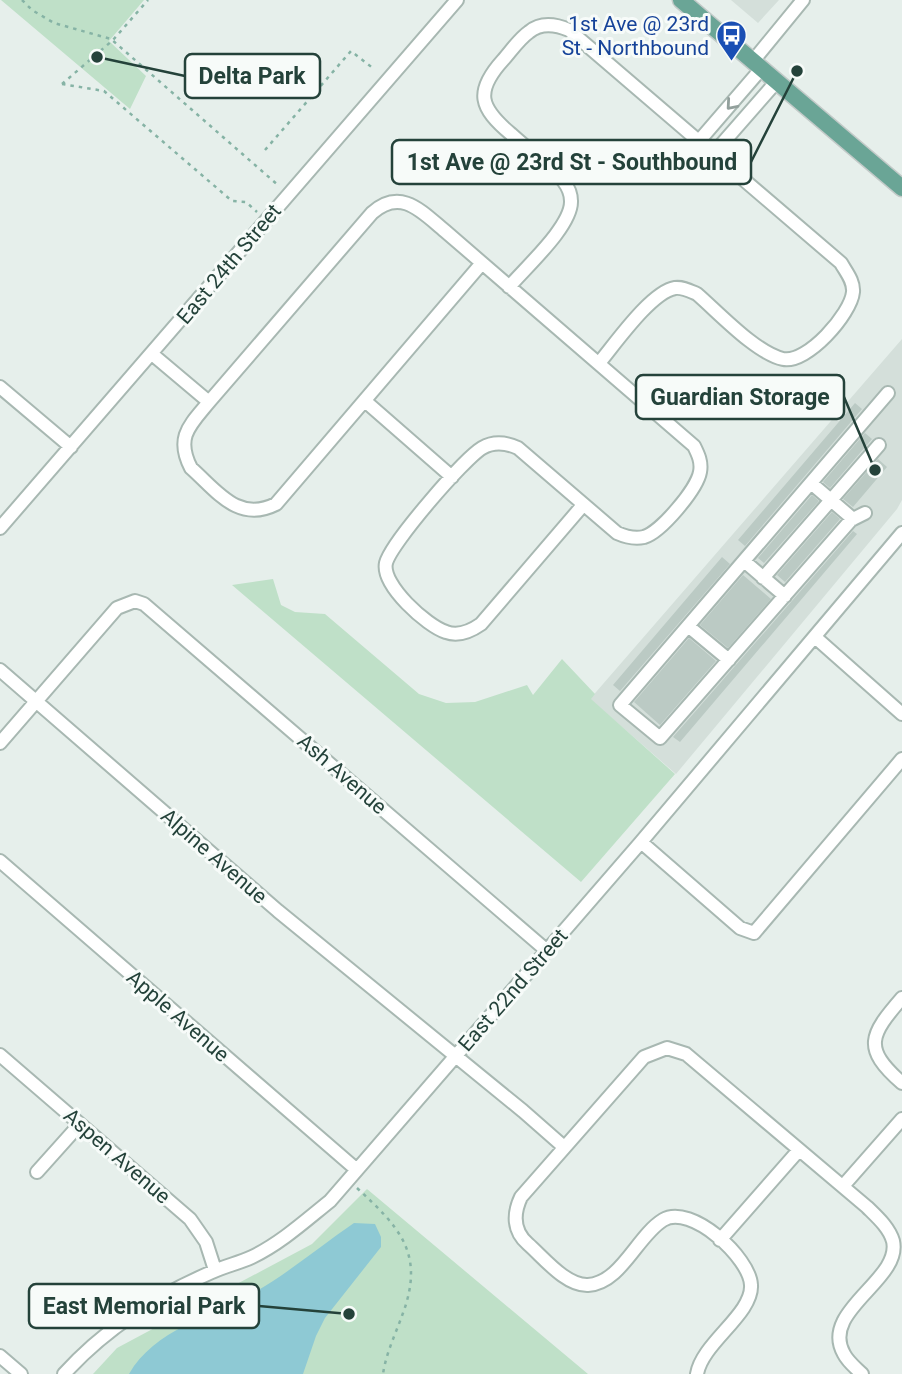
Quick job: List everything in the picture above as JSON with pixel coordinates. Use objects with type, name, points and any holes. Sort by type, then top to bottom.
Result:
[{"type":"main road","points":[[681,0],[902,188]]},
{"type":"street","name":"East 24th Street","points":[[0,528],[457,0]]},
{"type":"street","points":[[699,141],[803,0]]},
{"type":"street","points":[[509,287],[564,224],[571,203],[570,193],[560,177],[492,119],[484,100],[484,88],[491,73],[526,34],[541,25],[551,24],[569,30],[841,262],[853,285],[847,308],[809,351],[795,359],[787,360],[765,352],[697,294],[674,288],[656,297],[598,363]]},
{"type":"street","points":[[714,153],[777,81]]},
{"type":"street","points":[[482,263],[276,504],[253,511],[235,506],[191,468],[187,460],[183,444],[185,434],[209,402],[379,207],[396,201],[407,203],[436,224],[482,263],[694,446],[700,461],[700,474],[691,491],[658,529],[644,537],[635,538],[617,533],[518,448],[494,443],[481,448],[452,477],[394,546],[386,567],[388,580],[395,590],[435,626],[446,632],[461,634],[481,624],[583,505]]},
{"type":"street","points":[[152,354],[209,402]]},
{"type":"street","points":[[0,387],[71,447]]},
{"type":"street","points":[[811,483],[831,500],[859,516],[660,738],[620,705],[888,393]]},
{"type":"street","points":[[365,401],[452,477]]},
{"type":"street","points":[[764,578],[879,445]]},
{"type":"street","name":"East 22nd Street","points":[[64,1374],[100,1338],[132,1314],[186,1283],[252,1257],[284,1238],[330,1201],[902,534]]},
{"type":"street","points":[[744,561],[785,596]]},
{"type":"street","name":"Ash Avenue","points":[[36,701],[117,608],[135,601],[144,604],[547,950]]},
{"type":"street","points":[[688,625],[729,660]]},
{"type":"street","points":[[815,637],[902,714]]},
{"type":"street","name":"Alpine Avenue","points":[[0,670],[278,911],[564,1147]]},
{"type":"street","points":[[0,743],[36,701]]},
{"type":"street","points":[[640,842],[740,928],[749,932],[758,930],[902,759]]},
{"type":"street","name":"Apple Avenue","points":[[0,861],[352,1175]]},
{"type":"street","points":[[902,998],[879,1027],[875,1046],[879,1060],[902,1083]]},
{"type":"street","points":[[697,1374],[703,1356],[746,1303],[752,1289],[750,1274],[745,1264],[720,1240],[687,1218],[666,1219],[607,1280],[585,1285],[573,1282],[522,1239],[516,1229],[515,1216],[522,1197],[644,1057],[667,1048],[687,1054],[843,1186],[884,1225],[893,1242],[892,1258],[847,1316],[839,1336],[843,1353],[862,1374]]},
{"type":"street","name":"Aspen Avenue","points":[[0,1055],[190,1219],[206,1242],[215,1270]]},
{"type":"street","points":[[843,1186],[902,1119]]},
{"type":"street","points":[[37,1172],[80,1124]]},
{"type":"street","points":[[720,1240],[799,1150]]},
{"type":"street","points":[[0,1356],[21,1374]]},
{"type":"path","points":[[22,0],[32,10],[54,23],[113,40],[278,184],[272,195]]},
{"type":"path","points":[[148,0],[113,40],[62,84],[104,91],[232,201],[246,202],[257,212]]},
{"type":"path","points":[[265,150],[351,51],[374,69]]},
{"type":"path","points":[[352,1175],[400,1235],[409,1251],[412,1267],[410,1295],[383,1374]]},
{"type":"shaded area","points":[[731,0],[779,0],[758,23]]},
{"type":"shaded area","points":[[902,339],[902,500],[676,774],[590,699]]},
{"type":"green space","points":[[1,0],[144,0],[109,41],[146,76],[130,109]]},
{"type":"green space","points":[[273,579],[281,605],[295,612],[325,614],[419,694],[446,703],[475,702],[527,685],[533,695],[562,659],[595,694],[591,699],[675,774],[581,882],[232,585]]},
{"type":"green space","points":[[367,1189],[588,1374],[93,1374],[117,1348],[312,1244]]},
{"type":"water","points":[[354,1223],[375,1224],[381,1237],[381,1247],[325,1318],[303,1374],[129,1374],[153,1346],[168,1335],[253,1293]]},
{"type":"building","points":[[855,403],[862,409],[745,546],[738,540]]},
{"type":"building","points":[[865,433],[872,439],[830,488],[823,482]]},
{"type":"building","points":[[878,459],[887,467],[853,507],[843,499]]},
{"type":"building","points":[[812,495],[819,501],[764,563],[758,558]]},
{"type":"building","points":[[832,512],[840,519],[785,582],[777,575]]},
{"type":"building","points":[[853,531],[857,534],[680,742],[673,737]]},
{"type":"building","points":[[722,557],[730,564],[620,691],[613,685]]},
{"type":"building","points":[[743,575],[771,599],[728,648],[700,625]]},
{"type":"building","points":[[689,638],[716,661],[660,725],[634,702]]},
{"type":"place","name":"Delta Park","points":[[97,57]]},
{"type":"place","name":"1st Ave @ 23rd St - Northbound","points":[[732,63]]},
{"type":"place","name":"1st Ave @ 23rd St - Southbound","points":[[797,71]]},
{"type":"place","name":"Guardian Storage","points":[[875,470]]},
{"type":"place","name":"East Memorial Park","points":[[349,1314]]}]
